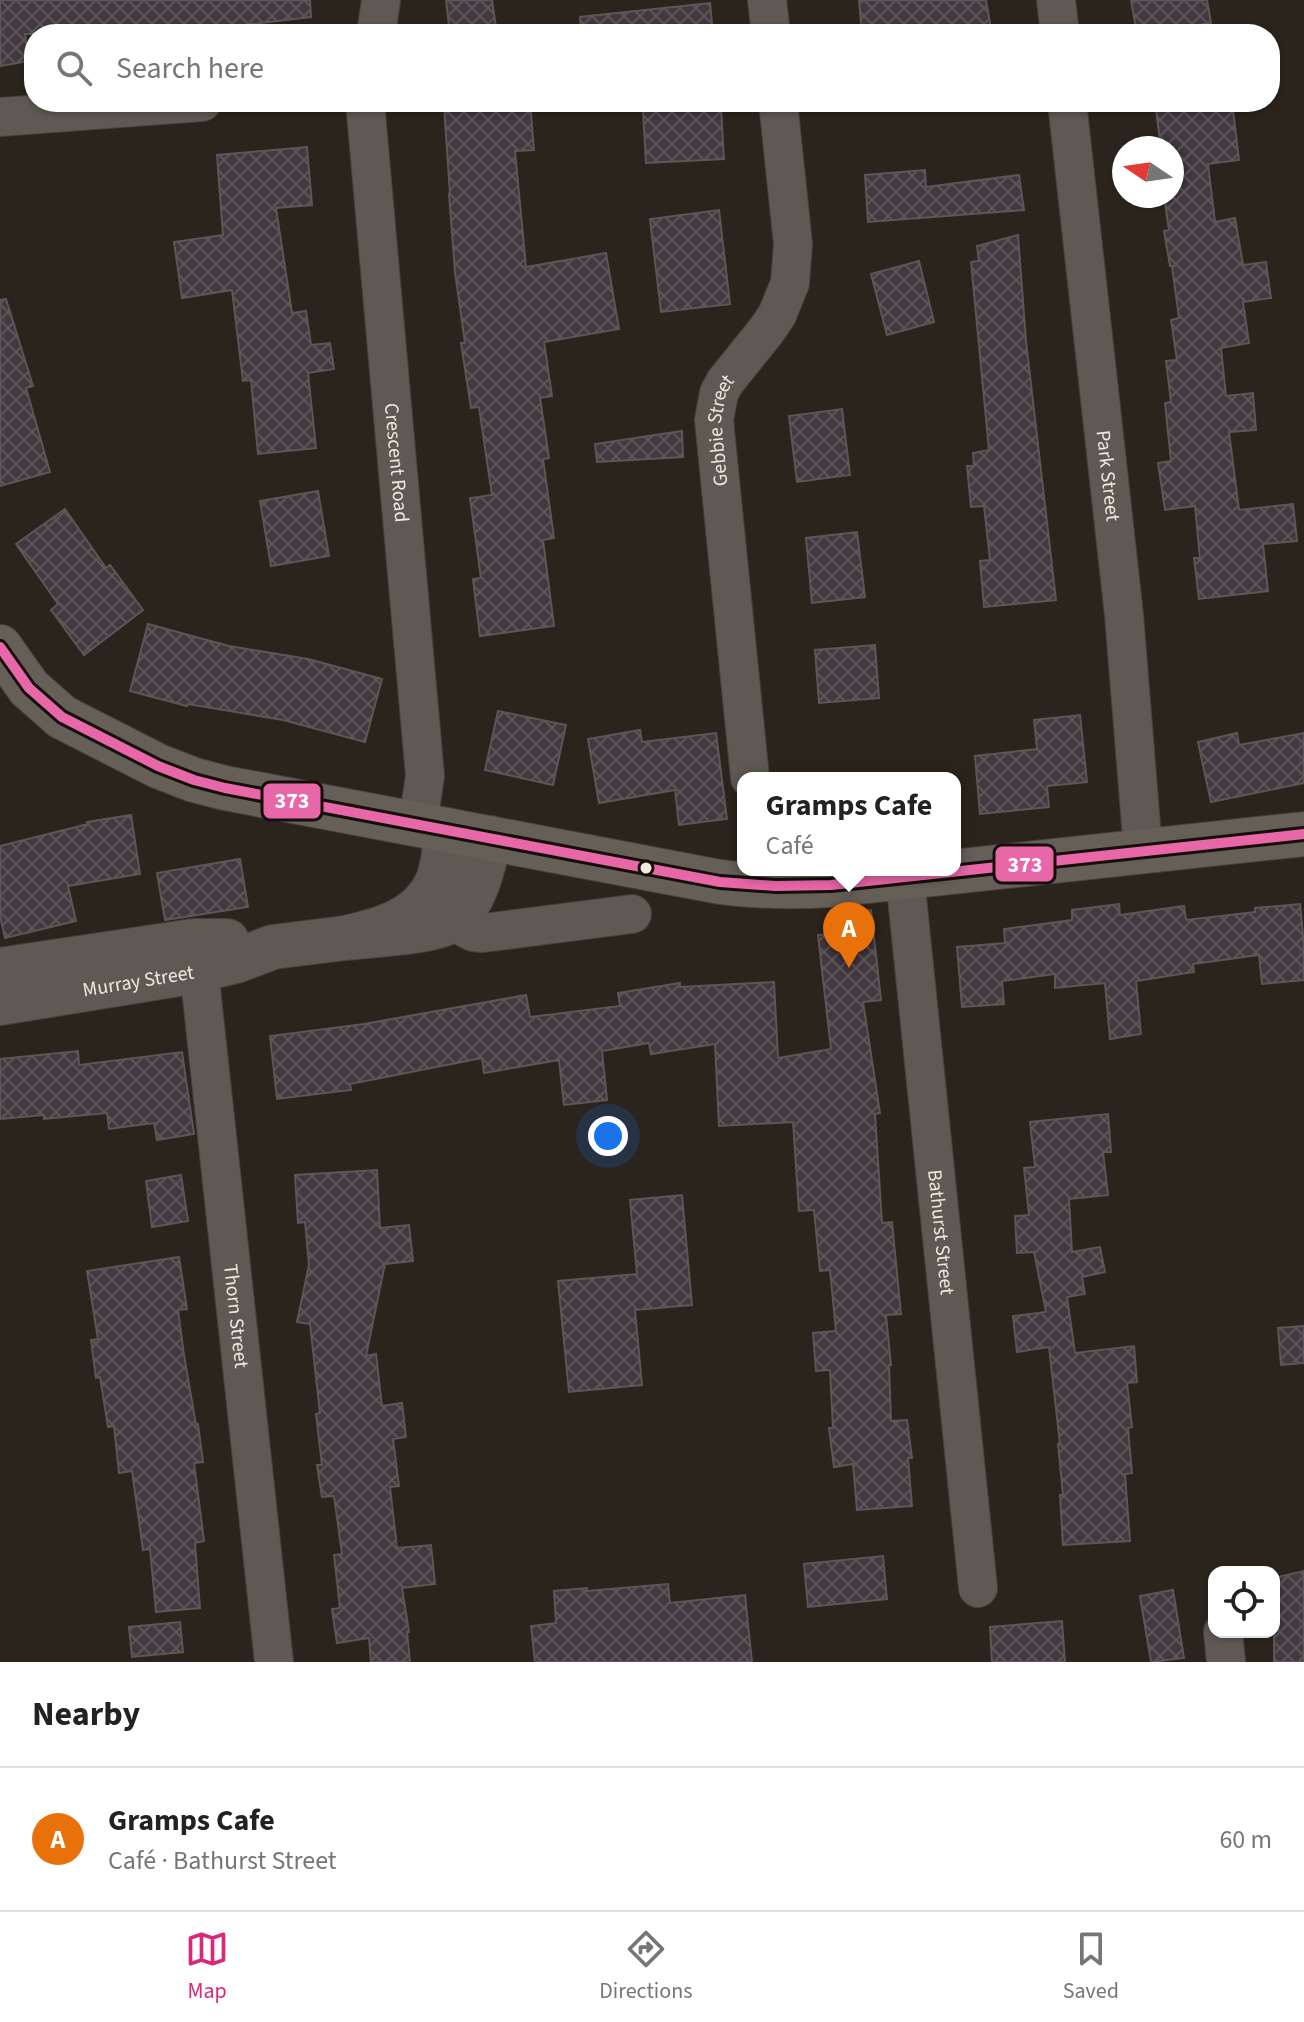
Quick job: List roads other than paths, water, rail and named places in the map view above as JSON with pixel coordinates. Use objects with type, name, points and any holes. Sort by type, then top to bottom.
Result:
[{"type":"main road","points":[[0,647],[29,688],[62,717],[177,774],[225,788],[720,882],[758,878],[816,886],[922,876]]},
{"type":"main road","points":[[961,871],[1304,834]]},
{"type":"street","points":[[377,24],[381,0]]},
{"type":"street","points":[[767,0],[770,24]]},
{"type":"street","points":[[1056,0],[1059,24]]},
{"type":"street","points":[[0,117],[67,112]]},
{"type":"street","name":"Crescent Road","points":[[366,112],[425,776],[433,827]]},
{"type":"street","name":"Gebbie Street","points":[[749,772],[714,420],[719,393],[725,382],[772,323],[790,283],[793,244],[779,112]]},
{"type":"street","name":"Park Street","points":[[1068,112],[1124,615],[1143,850]]},
{"type":"street","name":"Murray Street","points":[[345,938],[396,924],[406,918],[433,889],[439,876],[433,827]]},
{"type":"street","points":[[490,838],[473,893],[451,920],[468,930],[483,933],[632,914]]},
{"type":"street","name":"Bathurst Street","points":[[905,878],[978,1588]]},
{"type":"street","name":"Murray Street","points":[[0,1003],[196,956],[220,941],[273,947],[428,928],[451,920]]},
{"type":"street","name":"Murray Street","points":[[0,970],[196,956]]},
{"type":"street","name":"Thorn Street","points":[[196,956],[274,1662]]},
{"type":"street","points":[[1224,1638],[1226,1662]]},
{"type":"place","name":"Gramps Cafe","points":[[849,968]]}]
